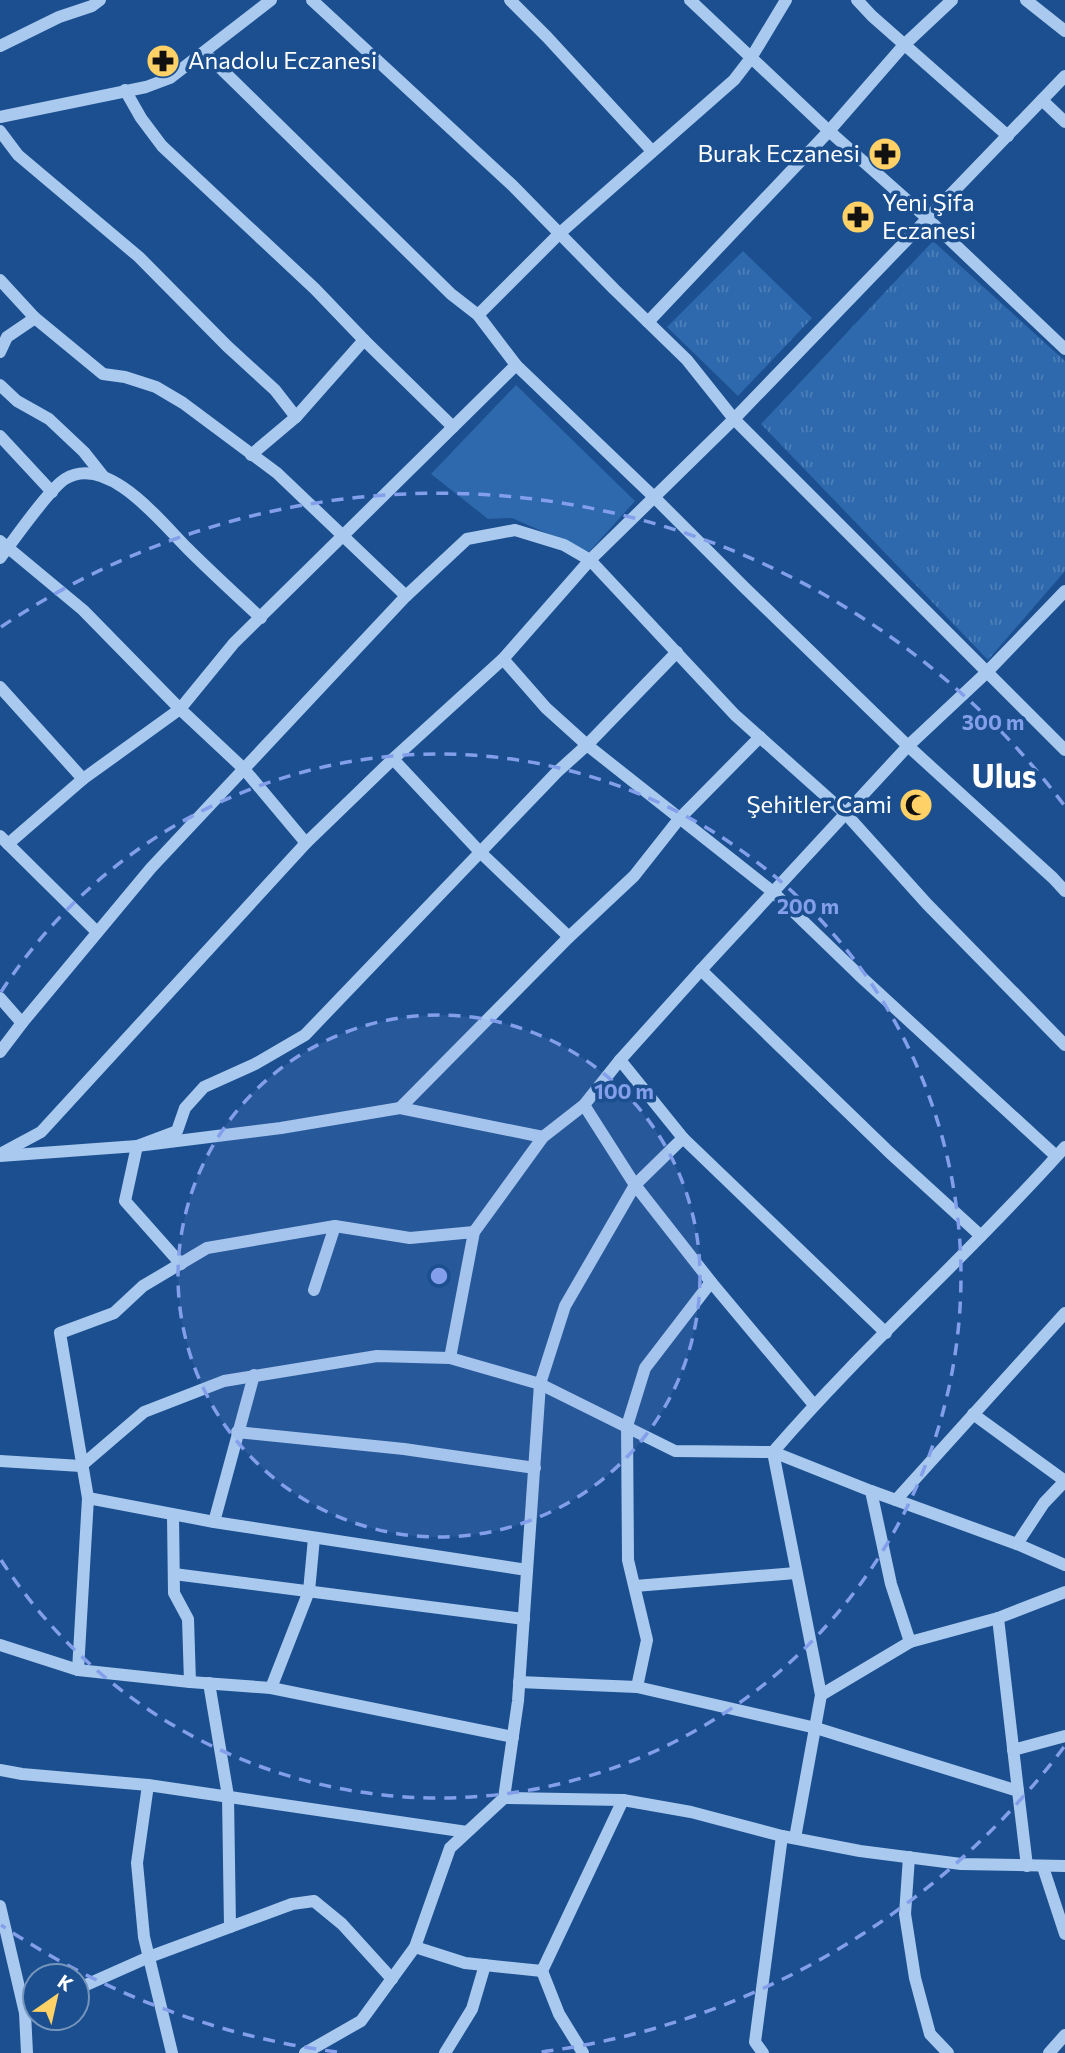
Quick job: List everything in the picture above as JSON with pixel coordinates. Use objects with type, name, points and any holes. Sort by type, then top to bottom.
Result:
[{"type":"street","points":[[0,46],[59,17],[92,6],[100,0]]},
{"type":"street","points":[[0,117],[146,87],[170,78],[271,0]]},
{"type":"street","points":[[312,0],[512,185],[687,360],[734,419],[1065,750]]},
{"type":"street","points":[[510,0],[652,151]]},
{"type":"street","points":[[690,0],[1065,349]]},
{"type":"street","points":[[478,315],[560,233],[734,80],[751,58],[786,0]]},
{"type":"street","points":[[857,0],[1008,136]]},
{"type":"street","points":[[648,322],[829,131],[904,45],[952,0]]},
{"type":"street","points":[[1026,0],[1065,31]]},
{"type":"street","points":[[205,53],[452,294],[478,315],[516,365],[655,498],[744,588],[908,746],[1053,877],[1065,891]]},
{"type":"street","points":[[0,1155],[41,1132],[306,843],[393,758],[503,659],[590,560],[734,419],[1065,76]]},
{"type":"street","points":[[125,90],[162,146],[316,289],[453,427]]},
{"type":"street","points":[[1042,100],[1065,122]]},
{"type":"street","points":[[0,131],[18,155],[139,257],[227,346],[275,390],[296,417]]},
{"type":"street","points":[[0,280],[35,318],[103,373],[156,387],[183,403],[277,473],[406,596]]},
{"type":"street","points":[[0,352],[7,337],[35,318]]},
{"type":"street","points":[[251,455],[296,417],[364,340]]},
{"type":"street","points":[[97,932],[4,840],[180,709],[234,643],[516,365]]},
{"type":"street","points":[[0,385],[17,401],[49,419],[84,452],[103,476],[138,497],[261,618]]},
{"type":"street","points":[[0,436],[52,492]]},
{"type":"street","points":[[103,476],[80,472],[64,479],[3,549],[83,610],[180,709],[244,769],[306,843]]},
{"type":"street","points":[[0,1052],[151,868],[406,596],[467,539],[516,530],[564,545],[590,560],[735,715],[846,814],[927,904],[1065,1045]]},
{"type":"street","points":[[450,1358],[474,1233],[543,1137],[584,1105],[620,1060],[701,970],[908,746],[986,673],[1065,591]]},
{"type":"street","points":[[137,1146],[177,1131],[185,1108],[204,1087],[255,1064],[305,1035],[557,772],[587,745],[677,652]]},
{"type":"street","points":[[503,659],[546,708],[587,745],[774,892],[859,975],[1061,1152],[814,1405],[773,1452]]},
{"type":"street","points":[[0,687],[83,779]]},
{"type":"street","points":[[401,1108],[569,937],[634,876],[679,819],[760,737]]},
{"type":"street","points":[[393,758],[480,852],[569,937]]},
{"type":"street","points":[[701,970],[889,1152],[981,1236]]},
{"type":"street","points":[[0,998],[22,1023]]},
{"type":"street","points":[[620,1060],[683,1138],[886,1333]]},
{"type":"street","points":[[584,1105],[635,1185],[711,1282],[814,1405]]},
{"type":"street","points":[[0,1155],[137,1146],[281,1128],[401,1108],[543,1137]]},
{"type":"street","points":[[305,2053],[361,2021],[415,1947],[450,1848],[504,1798],[519,1682],[540,1384],[565,1306],[635,1185],[683,1138]]},
{"type":"street","points":[[137,1146],[125,1200],[180,1264]]},
{"type":"street","points":[[78,1670],[88,1498],[60,1333],[114,1313],[144,1286],[207,1248],[335,1226],[410,1238],[474,1233]]},
{"type":"street","points":[[314,1290],[335,1226]]},
{"type":"street","points":[[637,1687],[647,1640],[628,1560],[627,1426],[645,1368],[711,1282]]},
{"type":"street","points":[[895,1500],[1065,1313]]},
{"type":"street","points":[[0,1461],[82,1466],[144,1412],[224,1381],[377,1356],[450,1358],[540,1384],[675,1451],[773,1452],[1017,1544],[1065,1565]]},
{"type":"street","points":[[214,1522],[254,1376]]},
{"type":"street","points":[[973,1414],[1065,1481],[1044,1503],[1017,1544]]},
{"type":"street","points":[[237,1433],[404,1449],[534,1468]]},
{"type":"street","points":[[763,2053],[755,2042],[788,1837],[816,1728],[821,1695],[773,1452]]},
{"type":"street","points":[[871,1491],[891,1584],[910,1643]]},
{"type":"street","points":[[88,1498],[214,1522],[527,1570]]},
{"type":"street","points":[[173,1515],[174,1593],[188,1619],[190,1682]]},
{"type":"street","points":[[271,1688],[309,1591],[314,1538]]},
{"type":"street","points":[[635,1586],[796,1573]]},
{"type":"street","points":[[174,1574],[524,1619]]},
{"type":"street","points":[[821,1695],[910,1643],[998,1618],[1065,1592]]},
{"type":"street","points":[[998,1618],[1027,1866]]},
{"type":"street","points":[[0,1645],[78,1670],[271,1688],[513,1737]]},
{"type":"street","points":[[519,1682],[637,1687],[816,1728],[1018,1791]]},
{"type":"street","points":[[209,1683],[228,1796],[230,1927]]},
{"type":"street","points":[[1013,1750],[1065,1736]]},
{"type":"street","points":[[0,1770],[148,1785],[467,1832]]},
{"type":"street","points":[[148,1785],[137,1863],[144,1937],[172,2053]]},
{"type":"street","points":[[504,1798],[624,1800],[691,1812],[788,1837],[909,1857],[961,1864],[1065,1866]]},
{"type":"street","points":[[583,2053],[559,2014],[542,1971],[624,1800]]},
{"type":"street","points":[[909,1857],[905,1914],[915,1978],[930,2034],[948,2053]]},
{"type":"street","points":[[1043,1867],[1065,1934]]},
{"type":"street","points":[[91,1983],[149,1957],[292,1904],[314,1901],[342,1924],[391,1979]]},
{"type":"street","points":[[0,1906],[21,1979]]},
{"type":"street","points":[[415,1947],[465,1963],[542,1971]]},
{"type":"street","points":[[445,2053],[472,2009],[485,1965]]},
{"type":"street","points":[[27,2053],[28,2032]]},
{"type":"street","points":[[1049,2053],[1065,2035]]},
{"type":"green space","points":[[933,241],[1065,361],[1065,571],[988,660],[761,424]]},
{"type":"green space","points":[[743,251],[812,318],[738,396],[667,327]]},
{"type":"green space","points":[[516,385],[635,501],[589,552],[512,518],[488,519],[431,474]]},
{"type":"place","name":"Anadolu Eczanesi","points":[[163,61]]},
{"type":"place","name":"Burak Eczanesi","points":[[885,154]]},
{"type":"place","name":"Yeni Şifa Eczanesi","points":[[858,217]]},
{"type":"place","name":"Şehitler Cami","points":[[916,805]]},
{"type":"district","name":"Ulus","points":[[1004,777]]}]
